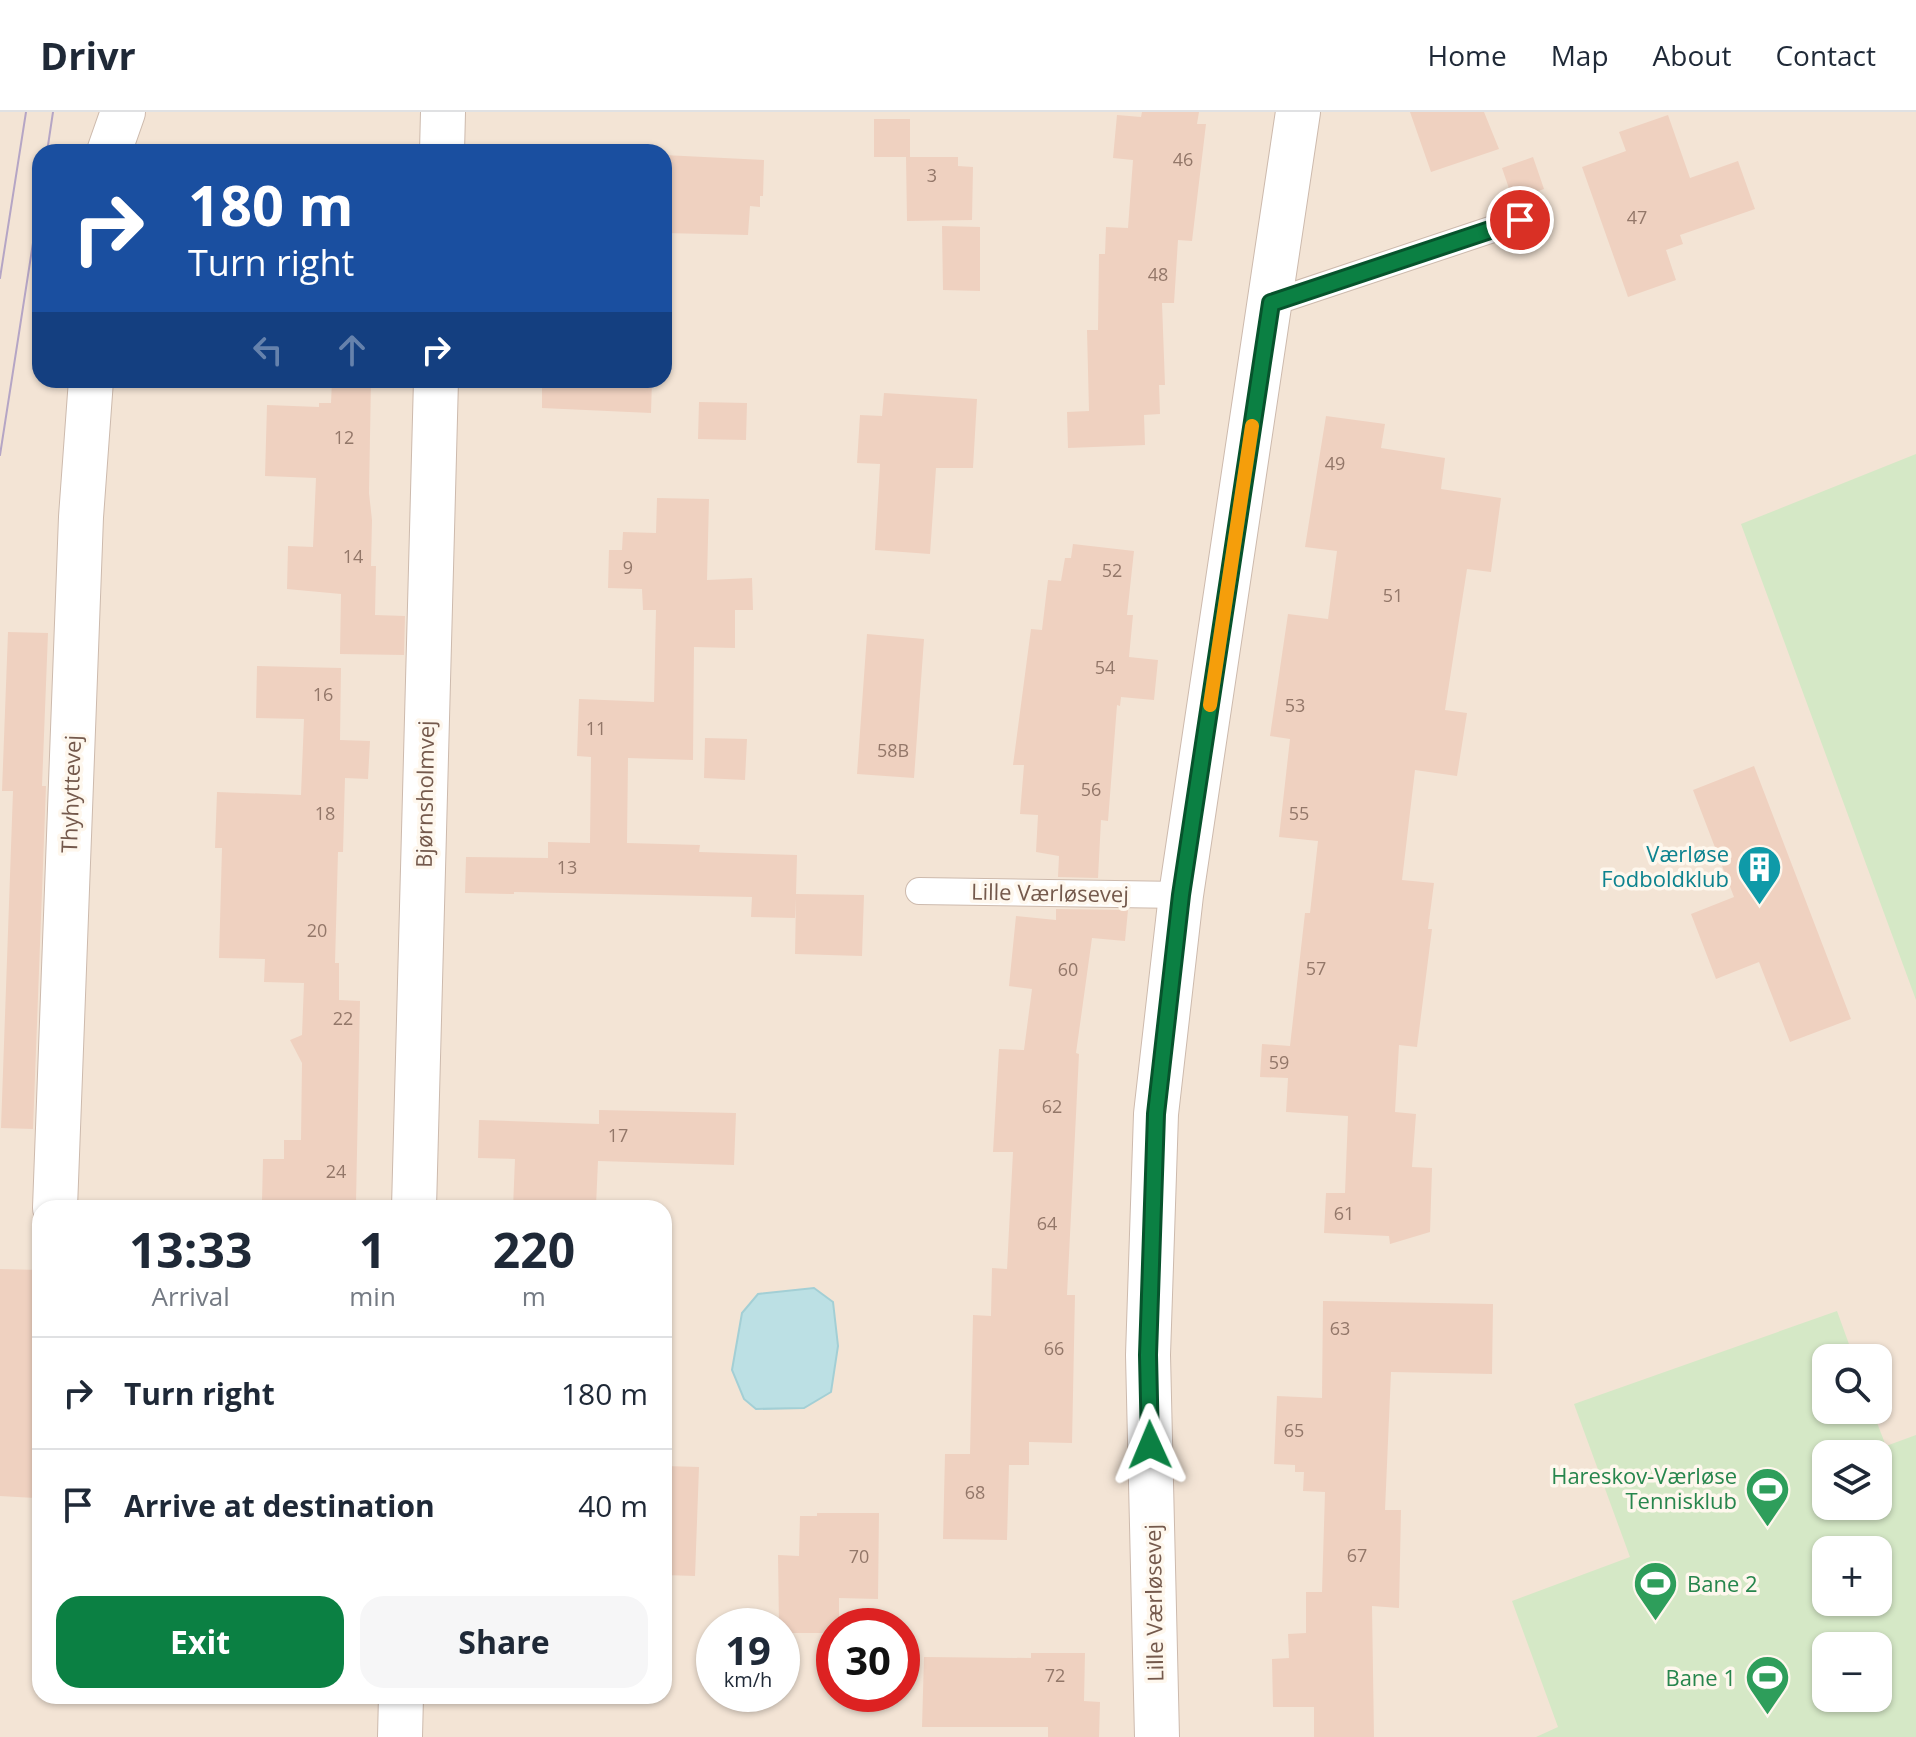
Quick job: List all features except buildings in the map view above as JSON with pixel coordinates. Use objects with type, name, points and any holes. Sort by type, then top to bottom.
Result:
[{"type":"street","points":[[112,144],[123,112]]},
{"type":"street","points":[[442,144],[443,112]]},
{"type":"street","name":"Lille Værløsevej","points":[[1157,1737],[1148,1355],[1156,1114],[1181,895],[1298,112]]},
{"type":"street","name":"Thyhyttevej","points":[[55,1200],[81,517],[90,388]]},
{"type":"street","name":"Bjørnsholmvej","points":[[414,1200],[436,388]]},
{"type":"street","points":[[400,1737],[401,1704]]},
{"type":"lane","points":[[1271,303],[1520,220]]},
{"type":"lane","name":"Lille Værløsevej","points":[[919,891],[1181,895]]},
{"type":"shaded area","points":[[0,112],[1916,112],[1916,1737],[0,1737]]},
{"type":"green space","points":[[1916,454],[1916,1000],[1741,524]]},
{"type":"green space","name":"Hareskov-Værløse Tennisklub","points":[[1837,1311],[1849,1344],[1812,1344],[1812,1424],[1877,1424],[1884,1440],[1812,1440],[1812,1520],[1892,1520],[1892,1444],[1916,1435],[1916,1737],[1536,1737],[1558,1727],[1512,1601],[1630,1557],[1574,1404]]},
{"type":"water","points":[[814,1288],[833,1302],[838,1346],[831,1392],[804,1408],[756,1409],[744,1399],[732,1370],[742,1313],[758,1294]]},
{"type":"tram line","points":[[0,278],[26,112]]},
{"type":"tram line","points":[[48,144],[53,112]]},
{"type":"tram line","points":[[0,455],[32,249]]},
{"type":"slow traffic","points":[[1210,705],[1252,426]]},
{"type":"place","name":"Værløse Fodboldklub","points":[[1760,906]]},
{"type":"place","name":"Hareskov-Værløse Tennisklub","points":[[1768,1528]]},
{"type":"place","name":"Bane 2","points":[[1656,1623]]},
{"type":"place","name":"Bane 1","points":[[1767,1717]]},
{"type":"route","points":[[1150,1445],[1148,1355],[1156,1114],[1181,895],[1271,303],[1520,220]]}]
